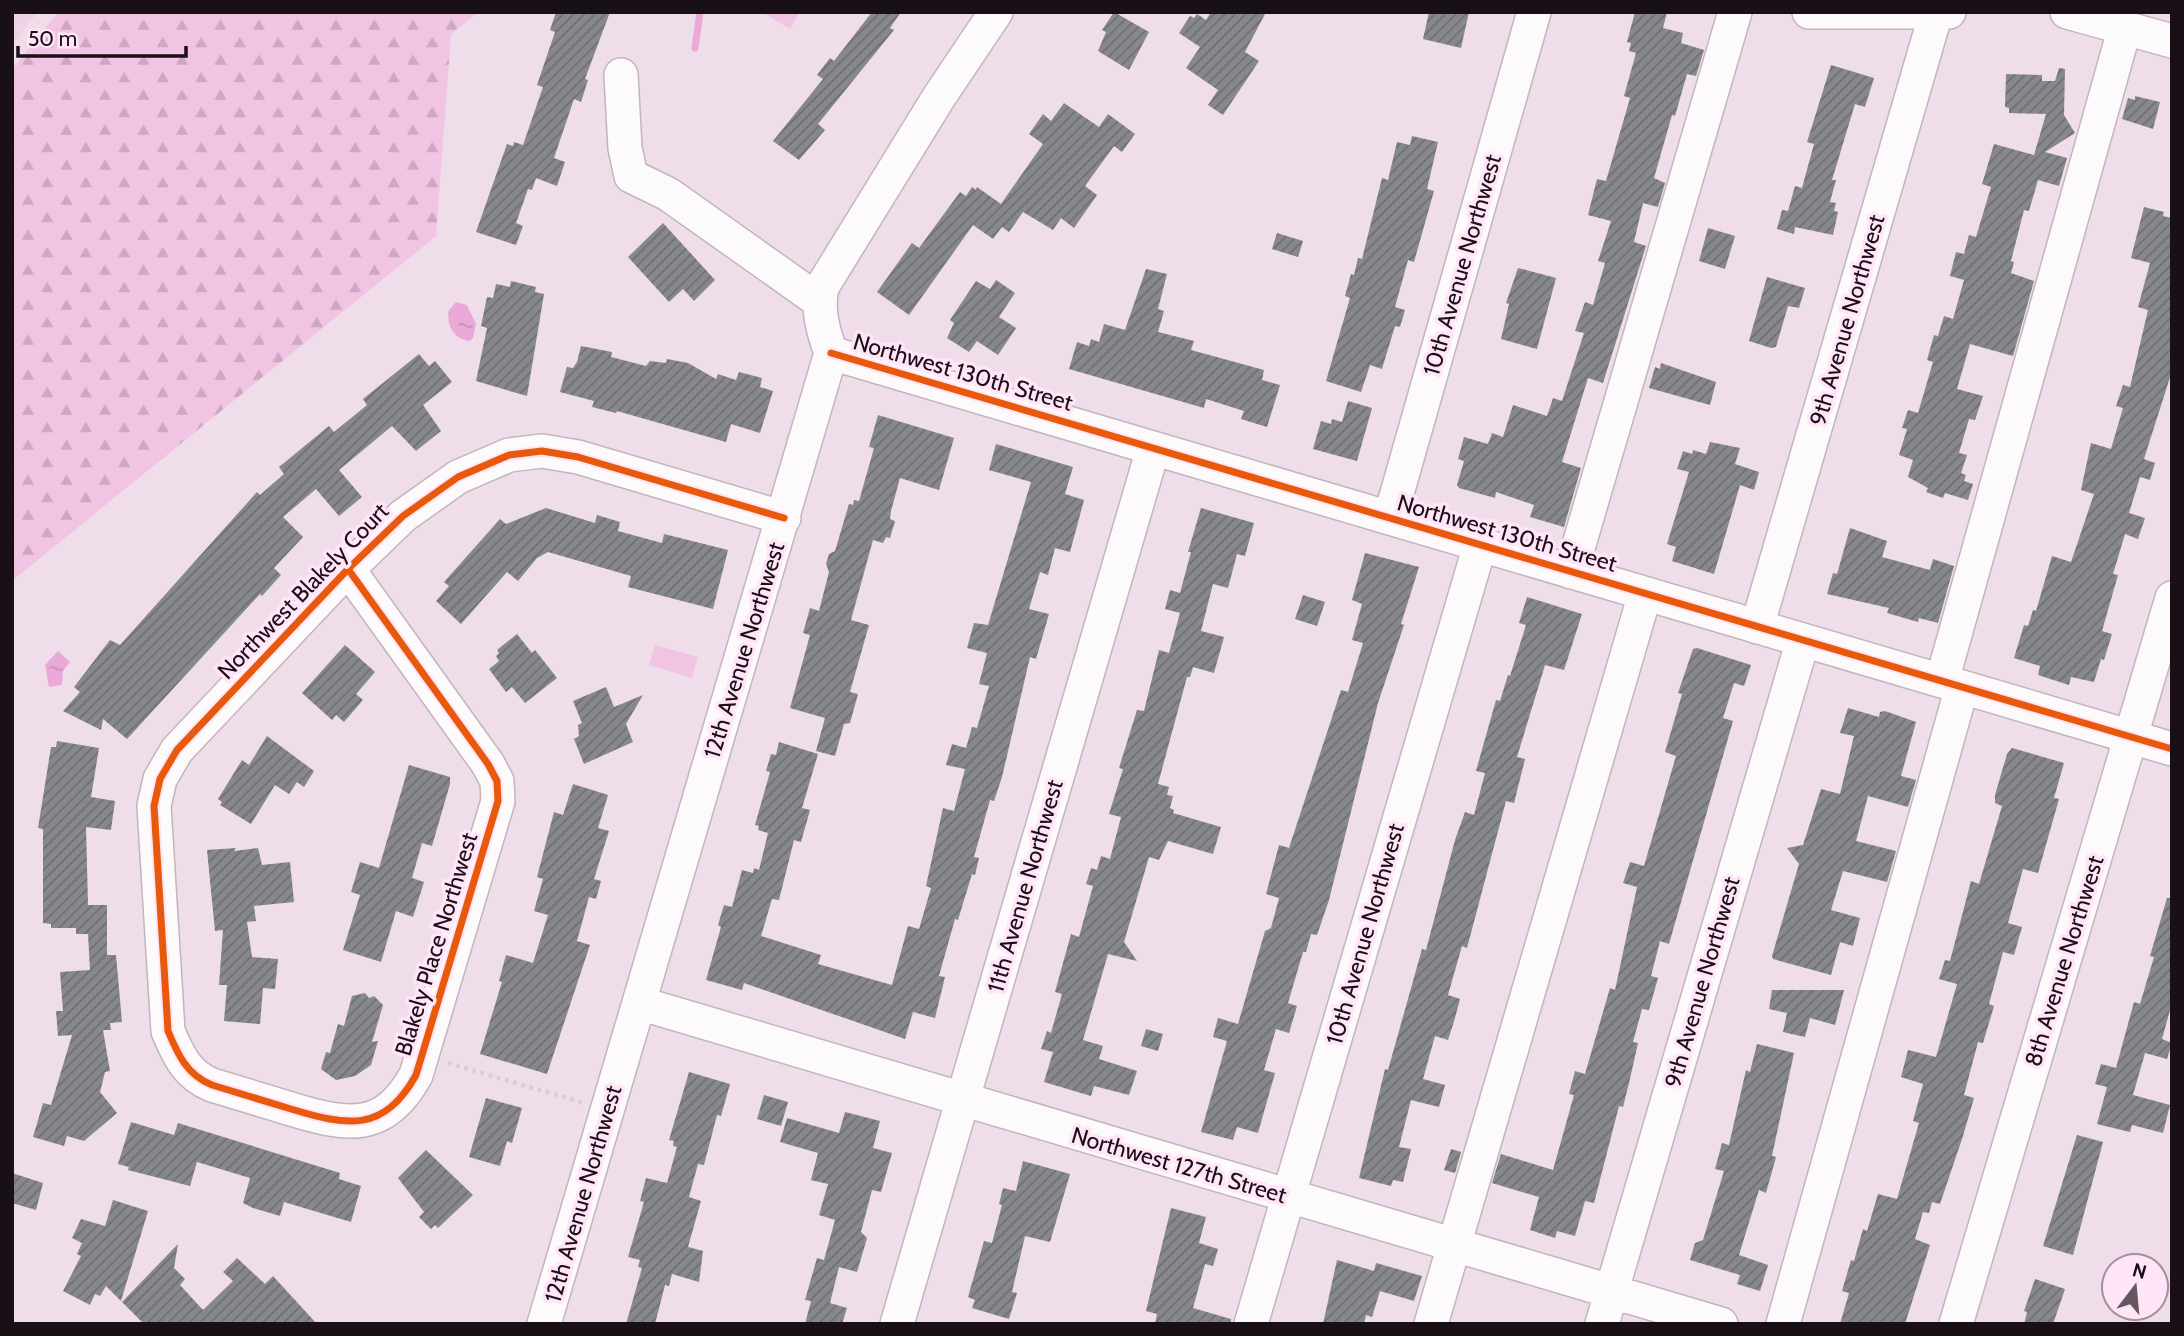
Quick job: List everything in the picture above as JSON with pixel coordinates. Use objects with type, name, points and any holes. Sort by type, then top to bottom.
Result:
[{"type":"street","points":[[831,354],[822,326],[819,300],[830,273],[939,97],[996,12]]},
{"type":"street","name":"10th Avenue Northwest","points":[[1390,518],[1534,12]]},
{"type":"street","points":[[1571,572],[1735,12]]},
{"type":"street","points":[[1821,13],[1949,12]]},
{"type":"street","points":[[2067,12],[2172,41]]},
{"type":"street","name":"9th Avenue Northwest","points":[[1757,627],[1936,13]]},
{"type":"street","points":[[1783,1324],[2125,27]]},
{"type":"street","points":[[621,75],[624,137],[631,176],[668,194],[819,300]]},
{"type":"street","name":"Northwest 130th Street","points":[[831,354],[2172,748]]},
{"type":"street","name":"12th Avenue Northwest","points":[[544,1324],[831,354]]},
{"type":"street","name":"11th Avenue Northwest","points":[[897,1324],[1153,449]]},
{"type":"street","name":"Northwest Blakely Court","points":[[167,1031],[153,806],[160,779],[177,750],[348,569],[403,516],[458,477],[509,455],[542,452],[578,457],[783,518]]},
{"type":"street","name":"10th Avenue Northwest","points":[[1251,1324],[1480,545]]},
{"type":"street","name":"Blakely Place Northwest","points":[[167,1031],[178,1055],[196,1078],[335,1122],[362,1121],[388,1110],[405,1094],[416,1075],[499,801],[498,781],[348,569]]},
{"type":"street","points":[[1431,1324],[1452,1243],[1645,593]]},
{"type":"street","name":"8th Avenue Northwest","points":[[1956,1324],[2172,598]]},
{"type":"street","name":"9th Avenue Northwest","points":[[1602,1324],[1803,640]]},
{"type":"street","name":"Northwest 127th Street","points":[[639,1003],[1721,1324]]},
{"type":"path","points":[[447,1063],[574,1100]]},
{"type":"shaded area","points":[[12,12],[38,12],[12,45]]},
{"type":"green space","points":[[58,12],[479,12],[451,34],[436,236],[12,581],[12,69]]},
{"type":"green space","points":[[762,12],[800,12],[790,29]]},
{"type":"green space","points":[[655,645],[698,657],[692,678],[649,665]]},
{"type":"water","points":[[456,302],[467,305],[476,324],[473,338],[469,341],[455,334],[450,325],[449,310]]},
{"type":"water","points":[[58,651],[70,662],[63,671],[62,685],[49,687],[45,665]]},
{"type":"building","points":[[556,12],[610,12],[585,79],[588,80],[581,102],[574,99],[554,158],[565,162],[557,186],[536,178],[532,190],[528,189],[516,223],[523,226],[516,245],[476,232],[507,144],[513,146],[514,142],[523,145],[543,87],[537,85],[555,32],[550,30]]},
{"type":"building","points":[[872,12],[901,12],[890,28],[894,30],[818,124],[825,130],[799,160],[773,141],[823,79],[817,75],[830,58],[834,61]]},
{"type":"building","points":[[1114,12],[1149,32],[1129,70],[1098,51],[1106,32],[1102,30]]},
{"type":"building","points":[[1211,12],[1266,12],[1245,52],[1259,61],[1223,115],[1208,105],[1218,90],[1186,68],[1200,47],[1179,33],[1190,16],[1194,18],[1197,14],[1206,20]]},
{"type":"building","points":[[1429,12],[1469,12],[1461,48],[1423,39]]},
{"type":"building","points":[[1635,12],[1667,12],[1663,28],[1683,33],[1681,43],[1704,50],[1696,76],[1687,74],[1675,116],[1672,115],[1654,178],[1665,183],[1658,207],[1643,203],[1634,242],[1646,246],[1603,383],[1588,378],[1562,462],[1581,468],[1564,527],[1530,517],[1534,505],[1496,492],[1495,498],[1459,488],[1457,485],[1464,461],[1458,459],[1464,437],[1488,444],[1492,433],[1503,437],[1513,405],[1547,416],[1553,398],[1562,401],[1584,333],[1575,331],[1585,302],[1593,305],[1605,263],[1598,261],[1611,221],[1588,215],[1597,179],[1606,181],[1630,98],[1624,96],[1636,53],[1629,51],[1631,43],[1627,42]]},
{"type":"building","points":[[1831,65],[1874,78],[1865,107],[1855,104],[1832,180],[1836,180],[1830,202],[1836,203],[1834,211],[1838,212],[1833,235],[1795,227],[1794,234],[1777,229],[1782,210],[1788,211],[1795,186],[1802,188],[1814,144],[1807,142]]},
{"type":"building","points":[[2059,68],[2065,69],[2064,115],[2075,133],[2045,152],[2067,158],[2059,186],[2038,180],[2029,211],[2024,210],[2011,261],[2014,262],[2011,273],[2034,281],[2013,356],[1970,344],[1957,389],[1983,396],[1975,420],[1969,419],[1959,453],[1967,455],[1961,473],[1966,475],[1964,481],[1973,484],[1968,500],[1945,493],[1943,498],[1926,492],[1928,488],[1908,477],[1913,460],[1899,455],[1907,429],[1902,428],[1908,410],[1918,413],[1933,362],[1927,360],[1934,335],[1938,336],[1944,316],[1953,319],[1964,280],[1950,276],[1956,252],[1964,254],[1969,235],[1976,237],[1991,187],[1982,184],[1994,144],[2034,155],[2046,114],[2009,113],[2009,108],[2005,107],[2006,74],[2042,75],[2042,81],[2055,81]]},
{"type":"building","points":[[2135,96],[2160,102],[2153,129],[2122,119],[2128,98],[2135,100]]},
{"type":"building","points":[[1064,103],[1099,127],[1108,114],[1135,134],[1122,152],[1114,146],[1085,186],[1097,195],[1074,228],[1061,218],[1053,230],[1023,212],[1009,232],[1002,227],[993,239],[973,225],[909,315],[877,292],[912,243],[919,248],[960,192],[966,196],[972,187],[976,190],[977,187],[1001,204],[1043,144],[1029,134],[1043,114],[1051,121]]},
{"type":"building","points":[[1412,136],[1438,142],[1427,189],[1434,191],[1414,262],[1408,260],[1395,307],[1405,310],[1400,327],[1395,326],[1382,369],[1370,365],[1361,392],[1326,381],[1350,298],[1345,296],[1351,274],[1354,275],[1358,258],[1362,259],[1382,178],[1388,180],[1397,142],[1410,145]]},
{"type":"building","points":[[2144,207],[2164,212],[2163,216],[2172,218],[2172,371],[2144,459],[2155,463],[2150,480],[2140,477],[2129,513],[2145,518],[2138,539],[2125,534],[2113,574],[2118,575],[2102,631],[2112,634],[2104,660],[2101,659],[2094,682],[2071,677],[2069,685],[2038,675],[2040,666],[2014,658],[2024,625],[2028,626],[2033,610],[2036,611],[2052,556],[2071,562],[2094,494],[2081,490],[2091,443],[2111,449],[2123,408],[2116,406],[2123,385],[2130,387],[2148,310],[2138,307],[2150,263],[2131,258]]},
{"type":"building","points":[[663,223],[715,280],[694,301],[683,289],[669,302],[628,257]]},
{"type":"building","points":[[1708,228],[1735,236],[1725,269],[1699,261]]},
{"type":"building","points":[[1277,233],[1303,241],[1298,257],[1272,249]]},
{"type":"building","points":[[1518,268],[1556,278],[1537,349],[1501,339],[1509,304],[1506,303]]},
{"type":"building","points":[[1146,269],[1167,274],[1158,309],[1164,311],[1158,332],[1194,341],[1191,350],[1264,370],[1262,380],[1280,385],[1267,427],[1241,419],[1244,411],[1206,399],[1204,408],[1069,369],[1077,342],[1089,346],[1091,339],[1099,342],[1104,324],[1125,330]]},
{"type":"building","points":[[1767,277],[1805,288],[1799,308],[1788,306],[1776,347],[1771,348],[1749,341]]},
{"type":"building","points":[[996,280],[1015,293],[999,317],[1016,328],[998,355],[977,341],[969,352],[947,338],[954,323],[950,320],[976,281],[990,289]]},
{"type":"building","points":[[511,281],[536,287],[535,292],[544,294],[527,396],[476,381],[487,328],[481,326],[487,297],[493,298],[496,284],[510,287]]},
{"type":"building","points":[[581,346],[612,352],[611,357],[646,366],[650,361],[666,363],[667,359],[688,363],[716,379],[718,374],[736,380],[739,372],[762,378],[760,387],[773,391],[760,433],[731,424],[726,442],[617,411],[616,413],[592,407],[594,401],[560,392],[567,367],[573,368],[577,362]]},
{"type":"building","points":[[419,354],[429,366],[435,361],[452,382],[423,405],[441,431],[416,451],[392,426],[339,470],[362,497],[339,516],[316,489],[283,517],[303,537],[274,568],[281,575],[262,596],[260,594],[127,739],[103,719],[101,730],[63,711],[80,692],[74,687],[110,640],[120,645],[257,492],[260,495],[284,474],[279,467],[329,426],[334,432],[367,405],[363,399]]},
{"type":"building","points":[[1661,363],[1716,382],[1710,405],[1649,388],[1655,367],[1660,369]]},
{"type":"building","points":[[1348,401],[1372,408],[1357,461],[1313,449],[1321,421],[1331,424],[1332,419],[1342,422]]},
{"type":"building","points":[[878,415],[954,438],[939,490],[900,478],[891,511],[890,519],[895,521],[890,538],[886,537],[883,543],[873,540],[851,620],[869,625],[850,692],[858,694],[850,723],[844,724],[835,756],[816,751],[825,718],[790,708],[810,635],[803,633],[810,608],[819,611],[829,572],[826,564],[829,554],[835,551],[849,504],[853,505],[854,500],[859,501],[874,448],[869,447]]},
{"type":"building","points":[[1710,442],[1740,448],[1735,464],[1759,472],[1754,490],[1740,485],[1714,574],[1672,561],[1676,547],[1667,544],[1689,472],[1677,469],[1683,451],[1692,454],[1693,450],[1706,454]]},
{"type":"building","points":[[996,444],[1073,467],[1065,494],[1084,500],[1070,552],[1055,548],[1048,575],[1040,572],[1029,609],[1049,614],[1036,659],[1030,657],[1002,777],[994,801],[990,800],[974,857],[979,858],[975,875],[972,874],[958,920],[955,919],[939,976],[945,977],[935,1018],[913,1012],[905,1039],[744,983],[742,990],[706,980],[721,927],[718,925],[724,905],[732,907],[742,870],[753,873],[754,868],[759,870],[768,833],[758,830],[759,826],[755,825],[770,772],[766,771],[771,754],[776,755],[779,742],[818,754],[802,808],[810,810],[801,842],[794,840],[779,900],[772,899],[761,936],[821,955],[818,964],[892,985],[908,926],[919,929],[931,888],[926,886],[943,808],[954,811],[965,769],[946,765],[952,744],[966,748],[972,727],[977,728],[989,686],[979,684],[987,653],[967,648],[974,623],[988,625],[1031,482],[989,470]]},
{"type":"building","points":[[546,508],[595,523],[597,515],[620,522],[618,531],[662,543],[664,534],[728,550],[713,609],[628,587],[631,576],[548,552],[537,558],[518,581],[507,572],[461,624],[436,601],[449,586],[444,582],[500,519],[506,524]]},
{"type":"building","points":[[1201,508],[1254,523],[1245,556],[1237,554],[1228,588],[1213,584],[1201,631],[1224,637],[1214,673],[1193,667],[1190,677],[1187,677],[1158,784],[1169,787],[1167,795],[1173,796],[1170,808],[1174,810],[1173,813],[1221,827],[1213,854],[1168,841],[1159,860],[1149,857],[1124,942],[1137,961],[1108,954],[1083,1040],[1103,1046],[1099,1059],[1137,1071],[1129,1095],[1094,1086],[1091,1096],[1044,1082],[1053,1052],[1041,1049],[1047,1031],[1051,1033],[1062,994],[1055,992],[1071,934],[1079,937],[1093,886],[1086,884],[1091,868],[1097,870],[1101,856],[1110,859],[1121,817],[1109,814],[1123,769],[1119,768],[1137,710],[1144,711],[1159,650],[1169,653],[1180,613],[1165,609],[1170,590],[1180,593]]},
{"type":"building","points":[[1850,528],[1887,541],[1882,557],[1930,570],[1933,559],[1954,566],[1938,623],[1919,618],[1918,622],[1887,613],[1889,608],[1827,594],[1833,573],[1837,574]]},
{"type":"building","points":[[1365,553],[1419,567],[1401,624],[1404,625],[1378,703],[1329,900],[1317,935],[1311,934],[1306,952],[1303,952],[1288,1003],[1297,1006],[1289,1033],[1276,1029],[1264,1070],[1275,1073],[1258,1133],[1237,1127],[1233,1140],[1201,1132],[1227,1041],[1213,1037],[1218,1018],[1238,1024],[1265,931],[1271,928],[1279,898],[1266,894],[1279,845],[1289,848],[1341,690],[1348,692],[1363,643],[1352,640],[1362,604],[1352,600]]},
{"type":"building","points":[[1303,595],[1325,602],[1317,626],[1295,619]]},
{"type":"building","points":[[1527,597],[1582,614],[1564,670],[1545,665],[1517,757],[1525,759],[1514,803],[1506,801],[1467,948],[1462,946],[1448,995],[1460,999],[1455,1018],[1448,1040],[1435,1036],[1423,1079],[1445,1085],[1439,1107],[1411,1100],[1399,1147],[1411,1149],[1403,1182],[1393,1180],[1391,1186],[1359,1178],[1385,1069],[1388,1070],[1422,949],[1426,950],[1455,840],[1465,812],[1474,815],[1485,773],[1476,771],[1496,700],[1500,701],[1508,675],[1510,676],[1526,625],[1519,623]]},
{"type":"building","points":[[517,634],[532,653],[535,650],[557,678],[525,703],[512,687],[506,692],[489,669],[499,661],[497,650]]},
{"type":"building","points":[[345,645],[375,672],[356,694],[363,700],[344,722],[336,715],[332,720],[302,693]]},
{"type":"building","points":[[1693,649],[1751,665],[1744,686],[1734,683],[1723,718],[1733,721],[1669,944],[1660,941],[1651,976],[1658,978],[1649,1010],[1642,1009],[1633,1042],[1638,1043],[1629,1083],[1623,1107],[1619,1106],[1594,1203],[1585,1201],[1575,1236],[1557,1231],[1555,1238],[1530,1230],[1539,1197],[1492,1183],[1501,1154],[1553,1170],[1574,1095],[1569,1094],[1575,1071],[1585,1074],[1610,988],[1615,990],[1637,887],[1623,883],[1630,862],[1644,866],[1676,756],[1665,752],[1682,694],[1678,693]]},
{"type":"building","points":[[606,687],[614,707],[643,695],[626,724],[633,742],[584,764],[574,739],[579,736],[578,725],[582,723],[573,701]]},
{"type":"building","points":[[1848,708],[1879,717],[1880,712],[1885,711],[1916,722],[1901,776],[1916,780],[1908,807],[1868,796],[1856,841],[1896,851],[1887,882],[1843,871],[1831,910],[1860,918],[1853,946],[1840,942],[1831,975],[1773,959],[1772,956],[1799,864],[1787,848],[1803,845],[1821,789],[1840,794],[1854,736],[1840,733]]},
{"type":"building","points":[[267,736],[314,771],[304,787],[297,782],[289,794],[275,785],[251,824],[220,805],[222,802],[218,799],[242,760],[249,765]]},
{"type":"building","points":[[57,741],[99,748],[91,797],[115,801],[111,830],[86,827],[88,905],[107,905],[107,955],[116,955],[122,1022],[110,1023],[111,1030],[103,1030],[110,1071],[105,1072],[100,1092],[117,1113],[84,1141],[67,1136],[64,1146],[33,1137],[43,1103],[51,1105],[72,1035],[58,1036],[56,1011],[63,1011],[60,972],[90,970],[88,934],[76,934],[76,928],[51,928],[51,924],[43,923],[43,829],[38,828],[51,747],[56,747]]},
{"type":"building","points":[[2012,748],[2064,763],[2054,798],[2059,799],[2038,873],[2023,869],[2008,923],[2022,927],[2014,955],[2003,952],[1989,1004],[1994,1006],[1983,1043],[1978,1042],[1964,1095],[1974,1098],[1963,1136],[1940,1204],[1932,1202],[1929,1213],[1923,1212],[1915,1239],[1930,1245],[1905,1324],[1840,1324],[1849,1293],[1842,1291],[1851,1260],[1854,1261],[1863,1229],[1867,1231],[1878,1194],[1897,1199],[1919,1123],[1913,1121],[1923,1084],[1901,1077],[1908,1050],[1936,1057],[1957,984],[1939,979],[1945,960],[1950,961],[1971,881],[1979,884],[2002,806],[1995,803],[1995,795],[2007,754]]},
{"type":"building","points":[[409,765],[450,777],[450,784],[432,846],[422,843],[412,878],[424,882],[413,917],[396,911],[381,962],[343,950],[360,895],[351,892],[360,862],[379,868]]},
{"type":"building","points":[[573,784],[608,795],[598,828],[609,831],[594,879],[601,881],[596,899],[589,897],[577,941],[590,945],[547,1074],[480,1054],[502,982],[499,981],[506,955],[533,963],[548,915],[534,911],[543,879],[537,877],[554,812],[563,815]]},
{"type":"building","points":[[236,848],[234,851],[258,848],[262,865],[290,862],[294,902],[254,906],[256,921],[247,922],[252,957],[278,959],[275,989],[263,988],[260,1024],[224,1021],[227,985],[219,985],[223,930],[215,931],[207,850]]},
{"type":"building","points":[[2167,898],[2172,898],[2172,1003],[2162,1039],[2172,1043],[2167,1059],[2145,1053],[2133,1095],[2170,1105],[2163,1133],[2132,1125],[2130,1132],[2097,1124],[2107,1087],[2095,1084],[2101,1064],[2116,1068],[2134,1002],[2140,1004],[2154,957],[2150,956]]},
{"type":"building","points":[[1772,990],[1844,990],[1835,1025],[1810,1018],[1805,1037],[1783,1032],[1787,1013],[1769,1009]]},
{"type":"building","points":[[365,993],[369,998],[374,996],[383,1005],[372,1042],[378,1041],[371,1065],[355,1076],[336,1080],[321,1069],[326,1052],[330,1053],[338,1024],[344,1026],[352,996]]},
{"type":"building","points":[[1146,1029],[1163,1034],[1158,1051],[1141,1046]]},
{"type":"building","points":[[1757,1044],[1794,1053],[1772,1156],[1776,1157],[1766,1193],[1759,1190],[1739,1255],[1768,1265],[1760,1291],[1737,1284],[1740,1275],[1690,1260],[1695,1243],[1703,1240],[1724,1171],[1715,1169],[1722,1143],[1729,1145],[1746,1070],[1750,1072]]},
{"type":"building","points":[[689,1072],[730,1084],[721,1116],[717,1115],[704,1165],[698,1164],[689,1197],[701,1201],[688,1247],[703,1251],[699,1282],[672,1274],[669,1286],[665,1285],[655,1324],[626,1324],[642,1268],[638,1267],[640,1260],[628,1257],[644,1202],[640,1201],[646,1178],[667,1183],[677,1147],[673,1146],[674,1141],[669,1140]]},
{"type":"building","points":[[764,1095],[788,1102],[781,1126],[757,1119]]},
{"type":"building","points":[[486,1098],[522,1108],[512,1143],[507,1141],[500,1166],[469,1157]]},
{"type":"building","points":[[845,1112],[880,1121],[873,1148],[892,1153],[881,1192],[872,1190],[861,1232],[867,1238],[857,1272],[839,1267],[830,1303],[847,1308],[842,1324],[805,1324],[811,1301],[805,1300],[817,1258],[824,1260],[835,1220],[819,1215],[828,1184],[811,1180],[818,1153],[780,1142],[787,1118],[839,1133]]},
{"type":"building","points":[[131,1122],[174,1135],[178,1123],[340,1173],[339,1179],[361,1186],[351,1222],[284,1202],[280,1216],[253,1208],[243,1203],[250,1178],[197,1162],[190,1186],[128,1170],[129,1167],[118,1164]]},
{"type":"building","points":[[2077,1135],[2103,1142],[2073,1255],[2043,1246]]},
{"type":"building","points":[[1451,1149],[1461,1152],[1455,1173],[1444,1170]]},
{"type":"building","points":[[426,1150],[473,1195],[438,1228],[435,1225],[431,1229],[419,1217],[424,1212],[398,1178]]},
{"type":"building","points":[[1023,1161],[1070,1174],[1050,1242],[1025,1236],[1012,1292],[1017,1293],[1009,1319],[972,1308],[975,1300],[968,1297],[984,1241],[992,1243],[1002,1205],[999,1204],[1003,1188],[1016,1191]]},
{"type":"building","points":[[12,1173],[43,1183],[36,1210],[12,1203]]},
{"type":"building","points":[[113,1200],[148,1211],[121,1301],[106,1286],[100,1296],[95,1294],[90,1305],[63,1291],[81,1256],[77,1254],[82,1243],[72,1238],[81,1219],[105,1226]]},
{"type":"building","points":[[1171,1208],[1206,1217],[1199,1243],[1218,1249],[1213,1266],[1205,1264],[1193,1308],[1231,1319],[1230,1324],[1155,1324],[1157,1314],[1146,1311]]},
{"type":"building","points":[[178,1244],[174,1268],[185,1279],[180,1285],[203,1310],[233,1281],[223,1272],[237,1258],[265,1284],[273,1276],[317,1324],[144,1324],[122,1302]]},
{"type":"building","points":[[1337,1260],[1374,1271],[1376,1263],[1422,1276],[1414,1301],[1380,1291],[1372,1317],[1366,1315],[1364,1324],[1323,1324]]},
{"type":"building","points":[[2035,1279],[2065,1289],[2053,1324],[2024,1324],[2027,1312],[2024,1311]]},
{"type":"waterway","points":[[695,48],[700,12]]},
{"type":"cycle path","points":[[831,353],[2172,749]]},
{"type":"cycle path","points":[[348,569],[488,764],[497,781],[498,801],[416,1075],[404,1094],[391,1107],[377,1116],[347,1121],[311,1115],[203,1081],[190,1070],[172,1040],[168,1031],[154,806],[160,779],[177,750],[348,569],[403,516],[458,477],[509,455],[542,451],[578,457],[784,518]]}]
